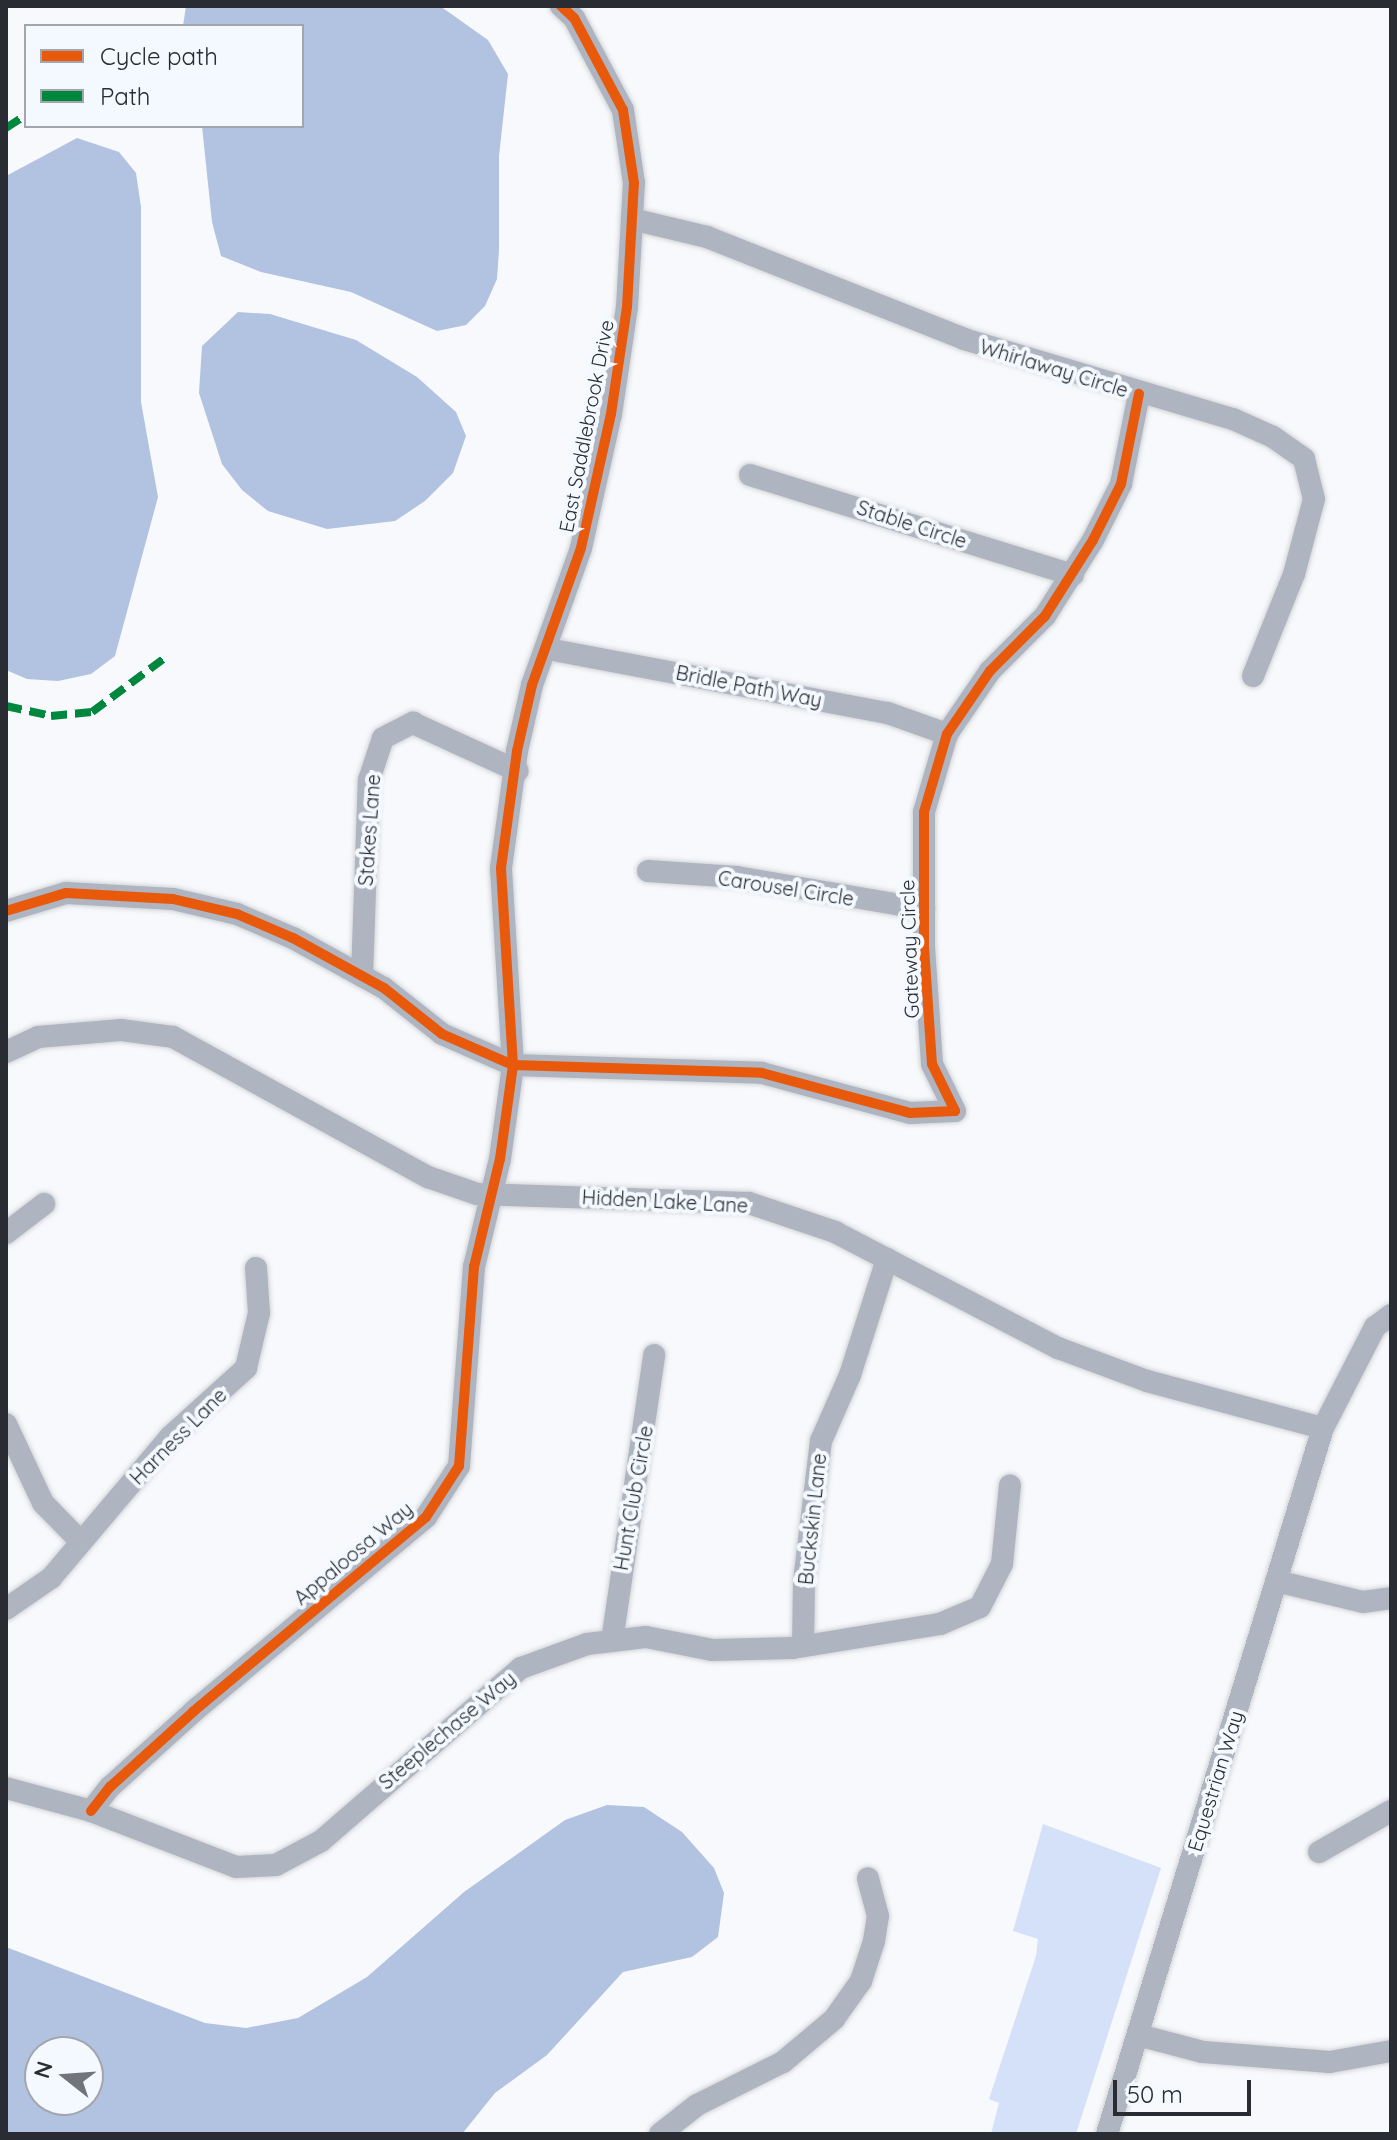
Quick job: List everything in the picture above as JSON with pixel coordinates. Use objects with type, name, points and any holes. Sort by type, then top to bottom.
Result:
[{"type":"street","name":"East Saddlebrook Drive","points":[[493,1194],[513,1065],[501,868],[518,771],[522,717],[581,548],[611,414],[627,307],[634,183],[623,110],[574,18],[561,6]]},
{"type":"street","name":"Whirlaway Circle","points":[[632,219],[707,237],[964,339],[1139,394],[1233,419],[1273,437],[1304,459],[1314,499],[1294,574],[1253,676]]},
{"type":"street","name":"Gateway Circle","points":[[513,1065],[762,1073],[910,1113],[955,1111],[932,1064],[924,909],[924,812],[947,734],[990,671],[1045,616],[1073,575],[1121,484],[1139,394]]},
{"type":"street","name":"Stable Circle","points":[[750,475],[1073,575]]},
{"type":"street","name":"Bridle Path Way","points":[[548,649],[888,713],[947,734]]},
{"type":"street","name":"Stakes Lane","points":[[362,976],[369,780],[383,738],[413,723],[518,771]]},
{"type":"street","name":"Carousel Circle","points":[[648,871],[737,877],[924,909]]},
{"type":"street","points":[[6,911],[66,893],[173,899],[237,914],[362,976],[442,1034],[513,1065]]},
{"type":"street","name":"Hidden Lake Lane","points":[[6,1052],[38,1037],[121,1030],[173,1037],[224,1062],[379,1155],[428,1177],[493,1194],[749,1203],[835,1232],[1058,1348],[1147,1381],[1323,1428]]},
{"type":"street","name":"Appaloosa Way","points":[[91,1811],[110,1787],[194,1711],[426,1517],[459,1466],[467,1322],[474,1267],[493,1194]]},
{"type":"street","points":[[6,1233],[44,1204]]},
{"type":"street","name":"Buckskin Lane","points":[[803,1646],[804,1581],[821,1441],[850,1375],[887,1259]]},
{"type":"street","name":"Harness Lane","points":[[6,1609],[51,1578],[170,1437],[246,1368],[259,1313],[256,1268]]},
{"type":"street","name":"Equestrian Way","points":[[1107,2134],[1323,1428],[1375,1327],[1391,1315]]},
{"type":"street","name":"Hunt Club Circle","points":[[612,1641],[625,1522],[654,1355]]},
{"type":"street","points":[[6,1424],[43,1503],[81,1542]]},
{"type":"street","name":"Steeplechase Way","points":[[6,1788],[91,1811],[236,1867],[276,1865],[321,1841],[521,1668],[587,1644],[646,1637],[712,1650],[803,1646],[940,1624],[980,1607],[1002,1564],[1010,1485]]},
{"type":"street","points":[[1276,1581],[1363,1602],[1391,1598]]},
{"type":"street","points":[[1319,1852],[1391,1811]]},
{"type":"street","points":[[660,2134],[697,2105],[783,2062],[834,2019],[861,1981],[874,1941],[878,1916],[868,1878]]},
{"type":"street","points":[[1138,2035],[1203,2052],[1330,2062],[1391,2051]]},
{"type":"shaded area","points":[[186,6],[440,6],[488,40],[508,74],[499,156],[497,279],[485,306],[466,325],[437,331],[351,292],[261,272],[221,256],[212,222],[202,128],[304,128],[304,24],[183,24]]},
{"type":"shaded area","points":[[77,138],[119,152],[136,173],[141,207],[141,402],[158,497],[115,656],[91,674],[58,681],[27,679],[6,670],[6,176]]},
{"type":"shaded area","points":[[238,312],[270,314],[356,340],[417,377],[456,412],[466,436],[453,473],[425,501],[395,521],[327,529],[268,511],[242,490],[222,464],[199,393],[202,346]]},
{"type":"shaded area","points":[[607,1805],[644,1807],[682,1832],[714,1868],[724,1893],[718,1937],[692,1957],[623,1972],[547,2055],[495,2093],[462,2134],[6,2134],[6,1947],[205,2023],[246,2028],[298,2018],[367,1977],[464,1892],[565,1820]]},
{"type":"shaded area","points":[[1043,1824],[1161,1868],[1076,2134],[991,2134],[999,2103],[989,2099],[1036,1956],[1038,1939],[1013,1931]]},
{"type":"marked path","points":[[6,128],[24,116]]},
{"type":"marked path","points":[[6,706],[51,716],[92,712],[166,657]]},
{"type":"cycle path","points":[[91,1811],[110,1787],[194,1711],[426,1517],[459,1466],[474,1267],[500,1159],[513,1065],[501,868],[517,751],[532,685],[581,548],[611,414],[627,307],[634,183],[623,110],[574,18],[561,6]]},
{"type":"cycle path","points":[[6,911],[66,893],[173,899],[237,914],[293,938],[384,988],[442,1034],[513,1065],[762,1073],[910,1113],[955,1111],[932,1064],[924,946],[924,812],[947,734],[990,671],[1045,616],[1093,540],[1121,484],[1139,394]]}]
